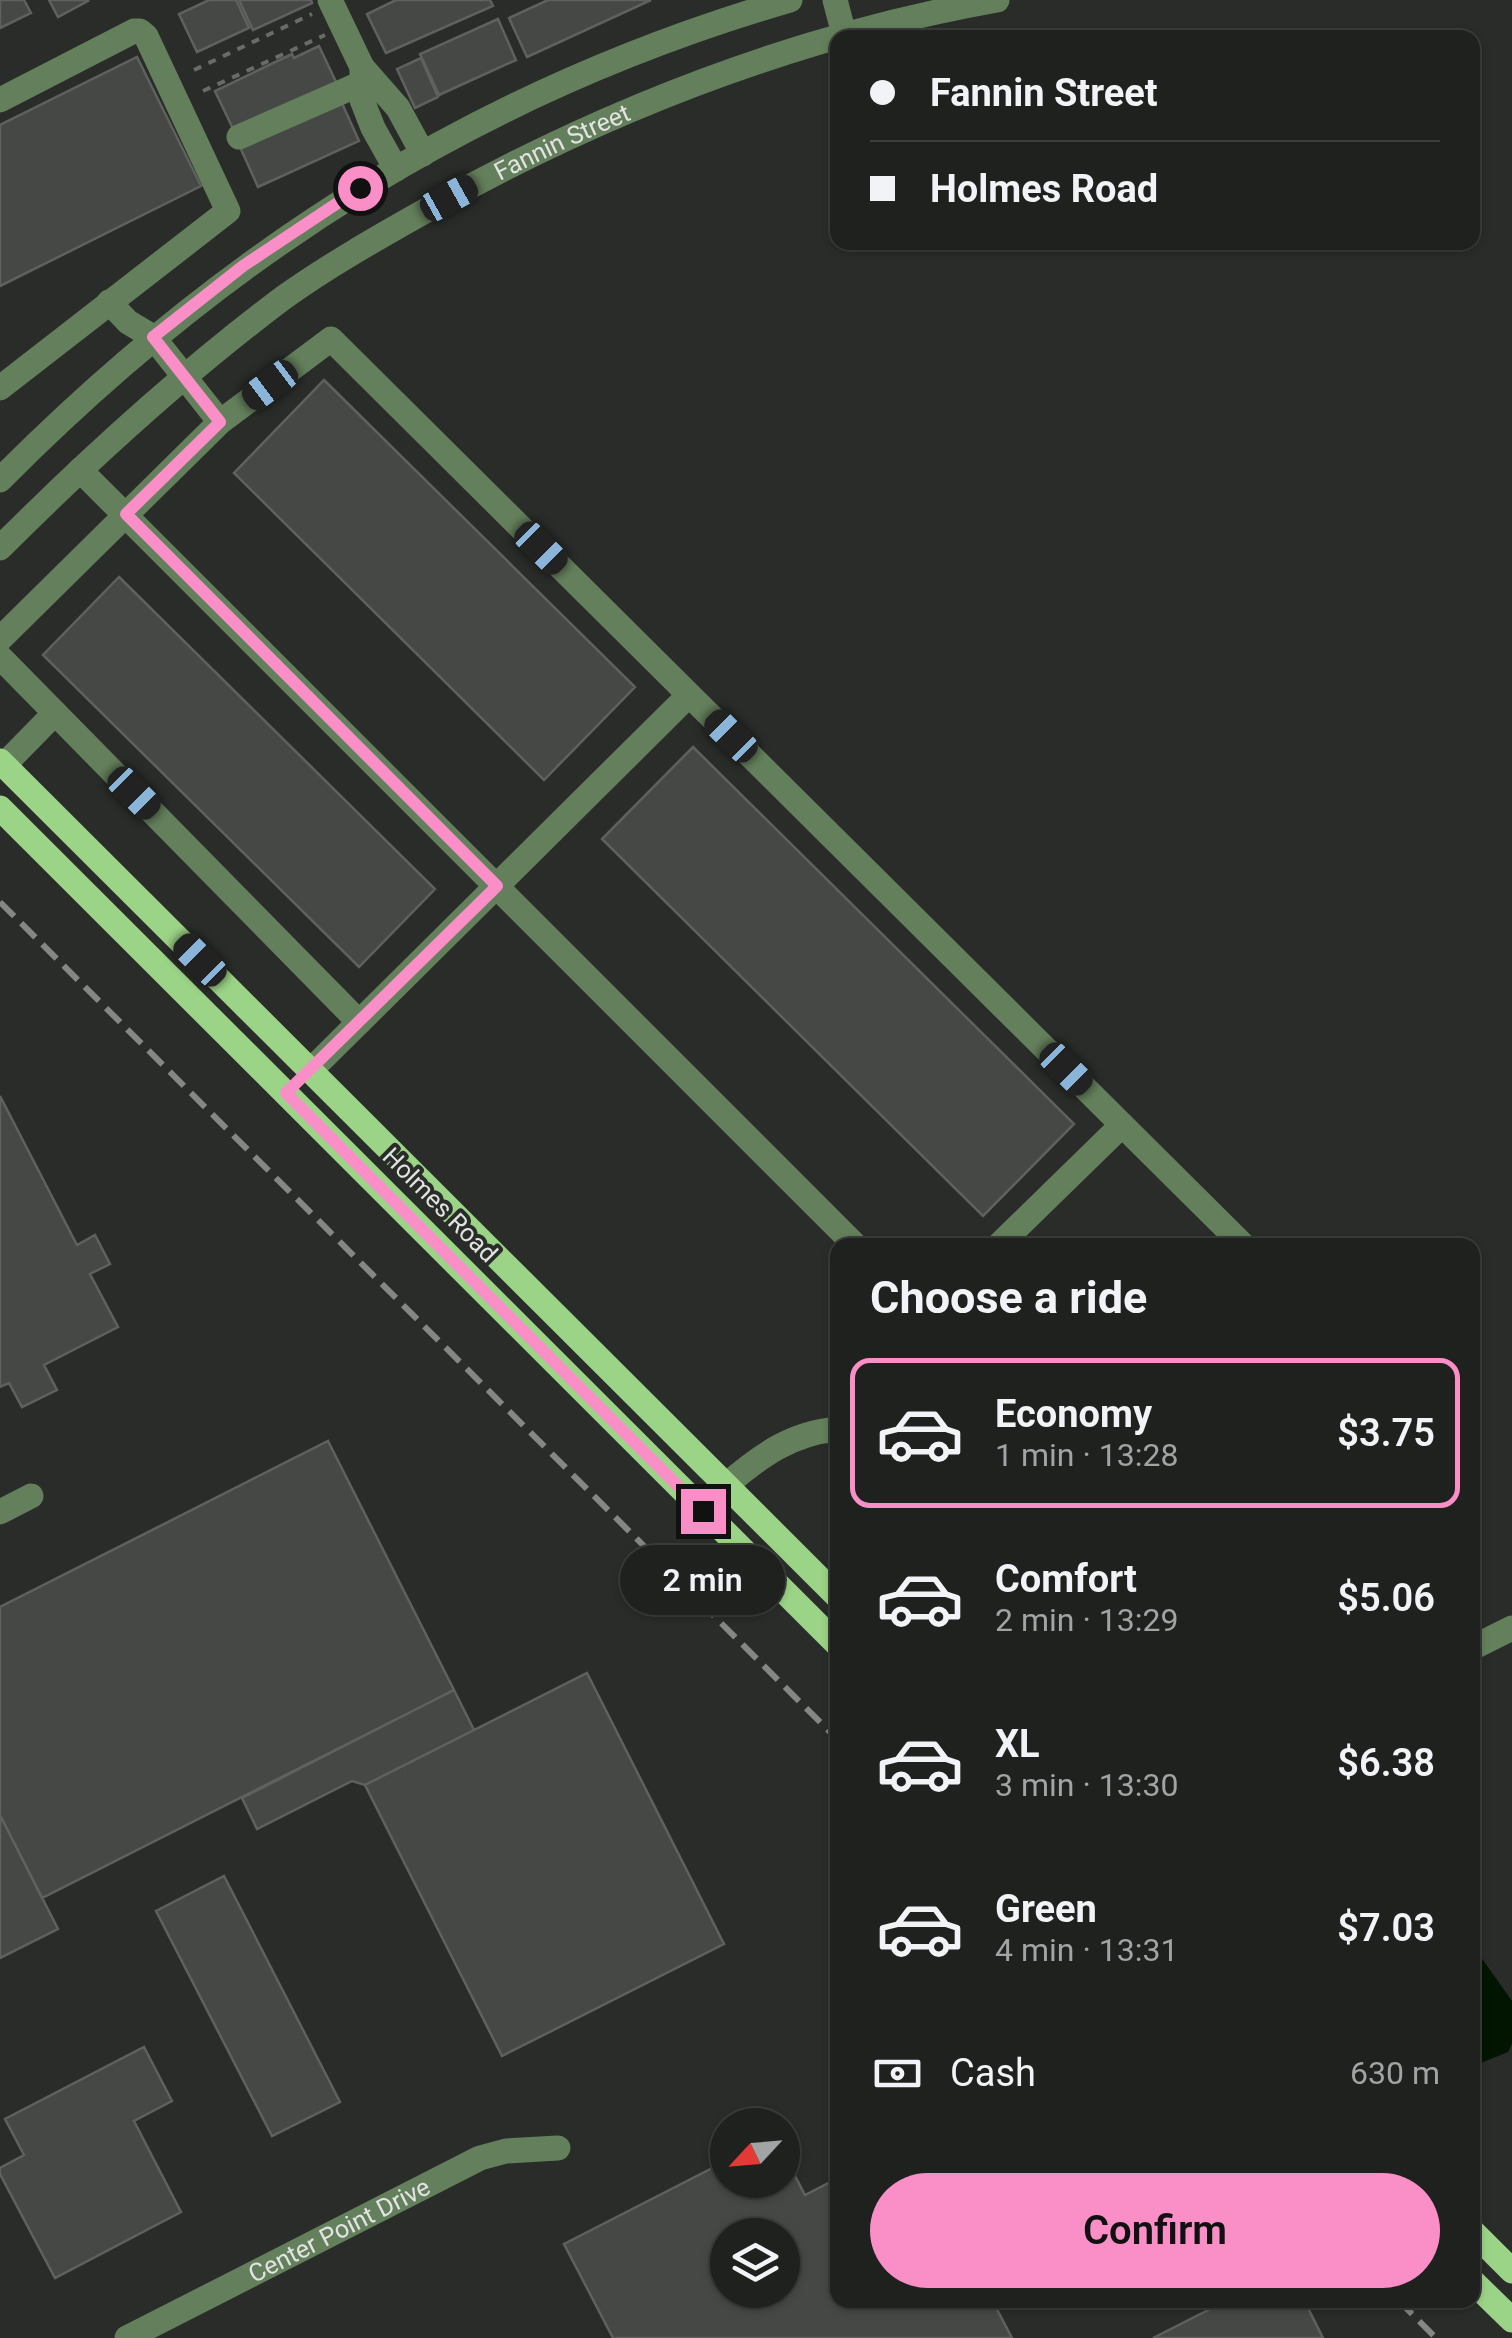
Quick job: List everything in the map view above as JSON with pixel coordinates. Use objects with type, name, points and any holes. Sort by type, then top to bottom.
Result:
[{"type":"main road","name":"Holmes Road","points":[[2,764],[830,1589]]},
{"type":"main road","name":"Holmes Road","points":[[0,808],[830,1637]]},
{"type":"main road","points":[[286,1093],[310,1071]]},
{"type":"main road","points":[[703,1511],[726,1486]]},
{"type":"main road","points":[[1480,2240],[1512,2271]]},
{"type":"main road","points":[[1480,2289],[1512,2320]]},
{"type":"street","name":"Fannin Street","points":[[0,480],[74,406],[153,337],[275,244],[396,169],[487,118],[581,74],[741,14],[790,0]]},
{"type":"street","points":[[835,0],[843,30]]},
{"type":"street","name":"Fannin Street","points":[[859,30],[997,0]]},
{"type":"street","points":[[335,11],[362,75],[366,110],[396,169]]},
{"type":"street","points":[[0,100],[140,31],[146,36],[228,211],[0,388]]},
{"type":"street","name":"Fannin Street","points":[[0,548],[184,375],[286,296],[370,242],[476,183],[673,92],[830,39]]},
{"type":"street","points":[[362,75],[398,108],[423,154]]},
{"type":"street","points":[[239,137],[362,75]]},
{"type":"street","points":[[109,302],[128,322],[153,337],[220,422]]},
{"type":"street","points":[[0,639],[220,422],[331,340],[1236,1238]]},
{"type":"street","points":[[80,470],[848,1238]]},
{"type":"street","points":[[0,657],[359,1022]]},
{"type":"street","points":[[310,1071],[689,695]]},
{"type":"street","points":[[2,764],[56,713]]},
{"type":"street","points":[[1007,1238],[1122,1125]]},
{"type":"street","points":[[726,1486],[762,1454],[790,1440],[830,1429]]},
{"type":"street","points":[[0,1512],[31,1496]]},
{"type":"street","points":[[1480,1644],[1512,1628]]},
{"type":"street","name":"Center Point Drive","points":[[127,2338],[480,2158],[506,2151],[558,2148]]},
{"type":"path","points":[[194,70],[335,11]]},
{"type":"path","points":[[203,90],[335,11]]},
{"type":"shaded area","points":[[1480,1956],[1512,2001],[1512,2044],[1508,2052],[1480,2063]]},
{"type":"building","points":[[0,0],[24,0],[31,13],[0,28]]},
{"type":"building","points":[[49,0],[87,0],[88,1],[58,17]]},
{"type":"building","points":[[209,0],[236,0],[249,28],[197,52],[179,14]]},
{"type":"building","points":[[239,0],[311,0],[312,3],[253,30]]},
{"type":"building","points":[[396,0],[490,0],[493,6],[386,53],[367,14]]},
{"type":"building","points":[[548,0],[651,0],[527,57],[509,18]]},
{"type":"building","points":[[498,19],[516,60],[439,95],[420,54]]},
{"type":"building","points":[[319,46],[337,84],[235,133],[215,91],[292,54],[294,58]]},
{"type":"building","points":[[137,57],[201,186],[0,286],[0,125]]},
{"type":"building","points":[[421,58],[438,97],[415,108],[397,69]]},
{"type":"building","points":[[341,101],[359,141],[258,187],[240,147]]},
{"type":"building","points":[[324,380],[635,687],[544,780],[234,473]]},
{"type":"building","points":[[119,577],[435,889],[359,967],[43,655]]},
{"type":"building","points":[[693,747],[1074,1124],[983,1216],[602,839]]},
{"type":"building","points":[[0,1096],[77,1245],[95,1235],[110,1264],[90,1274],[118,1327],[44,1365],[57,1390],[22,1407],[9,1383],[0,1387]]},
{"type":"building","points":[[328,1441],[454,1690],[42,1898],[0,1815],[0,1607]]},
{"type":"building","points":[[587,1673],[724,1944],[502,2056],[365,1785]]},
{"type":"building","points":[[454,1690],[474,1730],[365,1785],[352,1781],[257,1829],[242,1798]]},
{"type":"building","points":[[0,1815],[58,1929],[0,1958]]},
{"type":"building","points":[[224,1876],[340,2102],[272,2136],[156,1911]]},
{"type":"building","points":[[144,2047],[172,2101],[134,2121],[181,2212],[55,2278],[0,2174],[0,2168],[24,2155],[5,2119]]},
{"type":"building","points":[[710,2169],[710,2198],[800,2198],[800,2185],[805,2195],[830,2182],[830,2308],[996,2308],[1012,2338],[613,2338],[564,2244]]},
{"type":"building","points":[[1212,2308],[1308,2308],[1323,2338],[1153,2338]]},
{"type":"railway","points":[[0,902],[830,1732]]},
{"type":"railway","points":[[1406,2308],[1436,2338]]},
{"type":"route","points":[[360,188],[243,266],[153,337],[220,422],[126,514],[497,886],[286,1093],[703,1511]]}]
